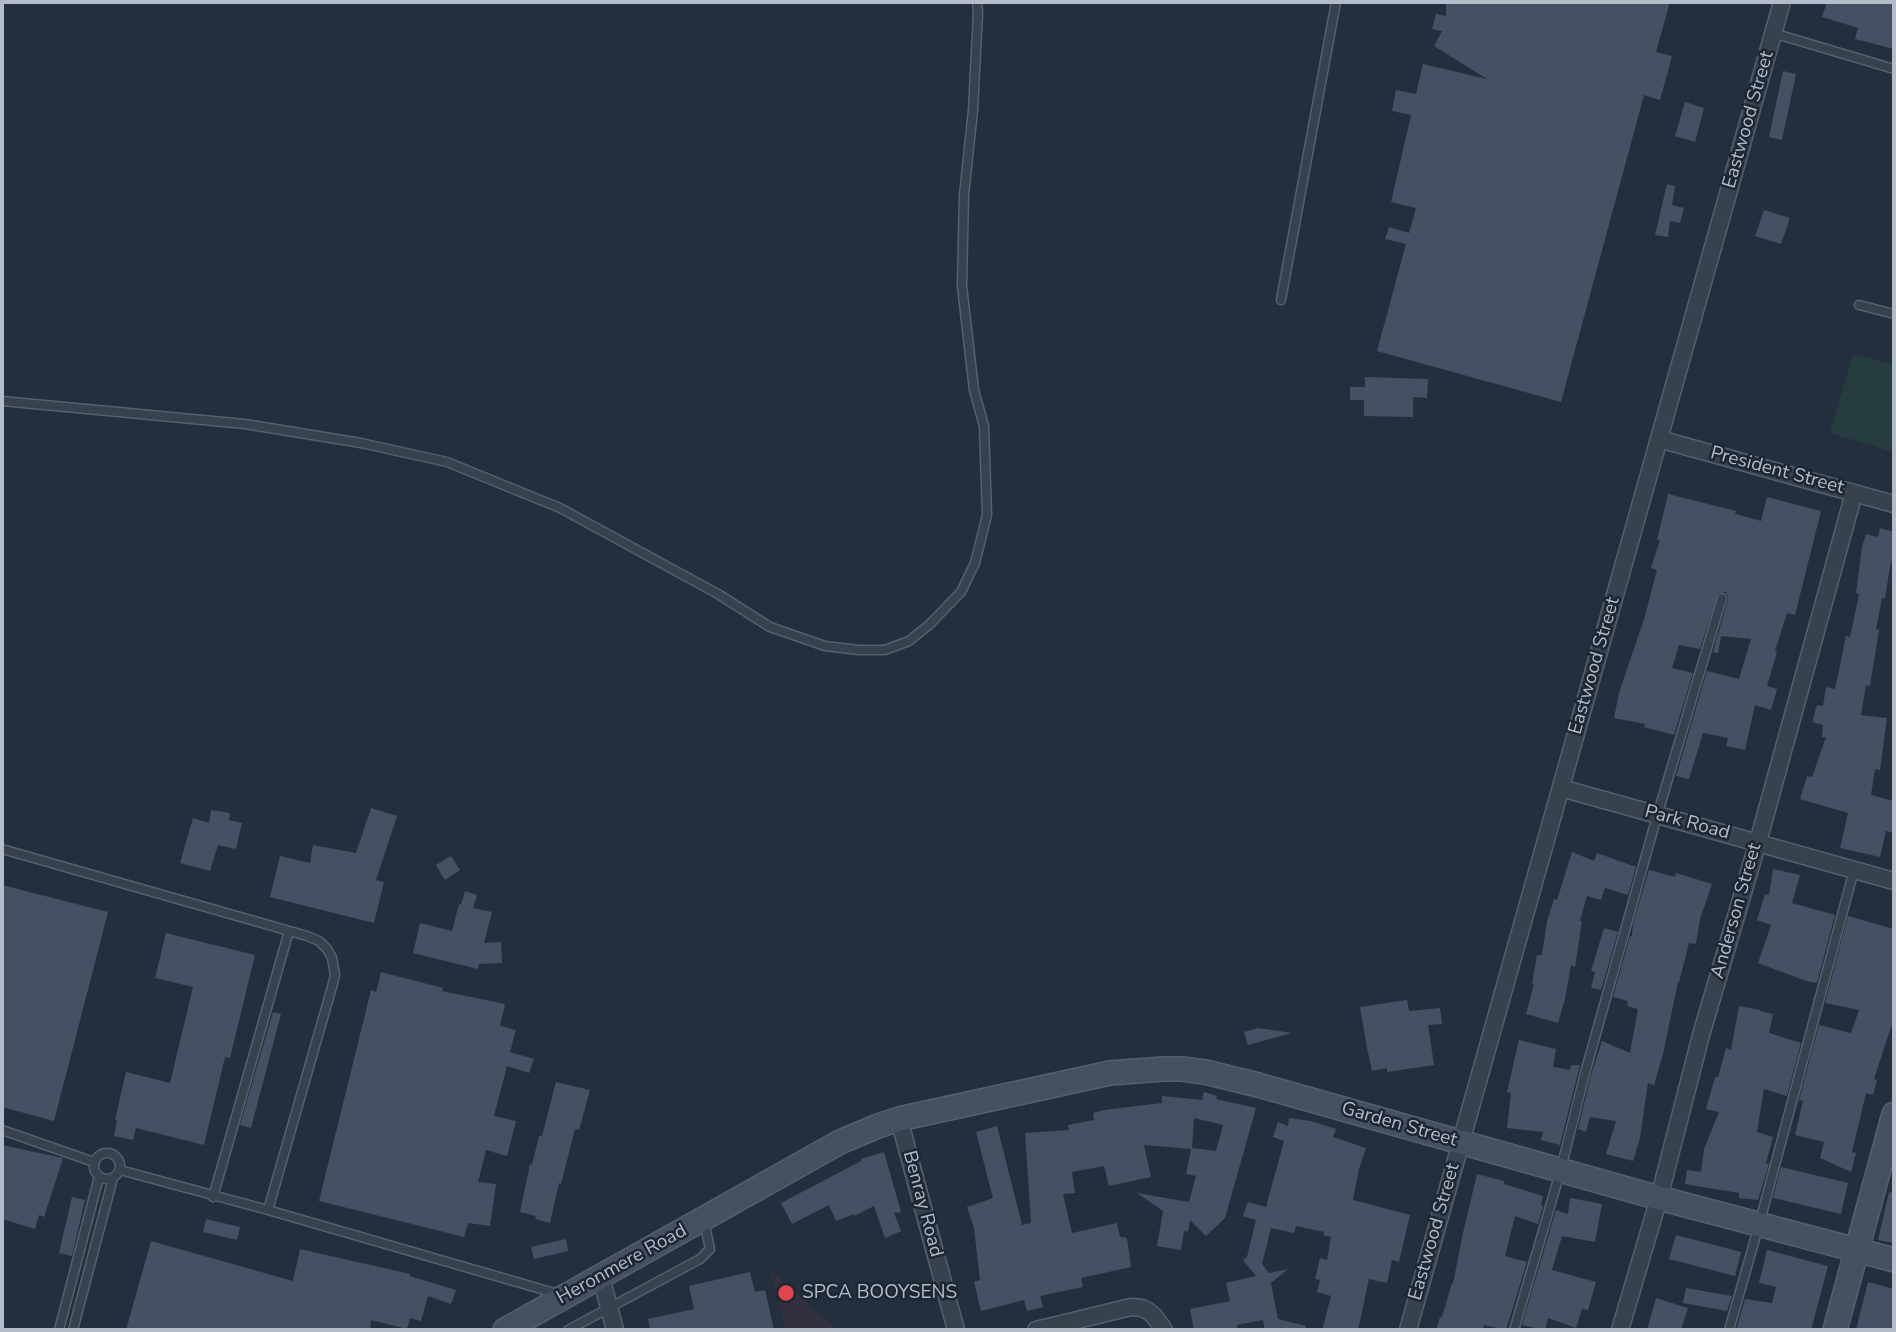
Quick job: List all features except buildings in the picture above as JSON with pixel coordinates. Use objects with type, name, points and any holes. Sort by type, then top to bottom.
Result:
[{"type":"street","name":"Eastwood Street","points":[[1408,1330],[1782,2]]},
{"type":"street","name":"President Street","points":[[1659,439],[1894,504]]},
{"type":"street","name":"Anderson Street","points":[[1620,1330],[1854,493]]},
{"type":"street","name":"Park Road","points":[[1560,788],[1894,881]]},
{"type":"street","name":"Garden Street","points":[[899,1119],[1110,1073],[1182,1069],[1205,1072],[1894,1260]]},
{"type":"street","points":[[1835,1330],[1894,1114]]},
{"type":"street","name":"Heronmere Road","points":[[505,1330],[840,1142],[899,1119]]},
{"type":"street","name":"Benray Road","points":[[899,1119],[956,1330]]},
{"type":"street","points":[[601,1278],[615,1330]]},
{"type":"street","points":[[1036,1330],[1131,1307],[1148,1311],[1164,1330]]},
{"type":"lane","points":[[2,401],[245,424],[362,443],[447,462],[561,508],[718,594],[770,627],[825,646],[859,650],[885,650],[909,641],[961,592],[975,563],[987,515],[984,426],[974,390],[962,286],[964,195],[973,110],[977,2]]},
{"type":"lane","points":[[1281,300],[1336,2]]},
{"type":"lane","points":[[1773,33],[1894,69]]},
{"type":"lane","points":[[1859,305],[1894,314]]},
{"type":"lane","points":[[1514,1330],[1561,1169],[1592,1047],[1657,816],[1722,598]]},
{"type":"lane","points":[[2,849],[289,931],[319,941],[327,949],[332,958],[335,975],[268,1210]]},
{"type":"lane","points":[[1729,1330],[1854,870]]},
{"type":"lane","points":[[214,1197],[289,931]]},
{"type":"lane","points":[[2,1129],[94,1162]]},
{"type":"lane","points":[[73,1330],[113,1178],[120,1170],[119,1160],[111,1153],[101,1154],[94,1162],[95,1172],[103,1179],[113,1178]]},
{"type":"lane","points":[[120,1170],[566,1297]]},
{"type":"lane","points":[[58,1330],[99,1177]]},
{"type":"lane","name":"Heronmere Road","points":[[568,1330],[700,1259],[710,1249],[703,1219]]},
{"type":"shaded area","name":"SPCA BOOYSENS","points":[[769,1268],[824,1318],[838,1330],[786,1330]]},
{"type":"green space","points":[[1853,354],[1894,365],[1894,452],[1830,433]]},
{"type":"place","name":"SPCA BOOYSENS","points":[[786,1293]]}]
